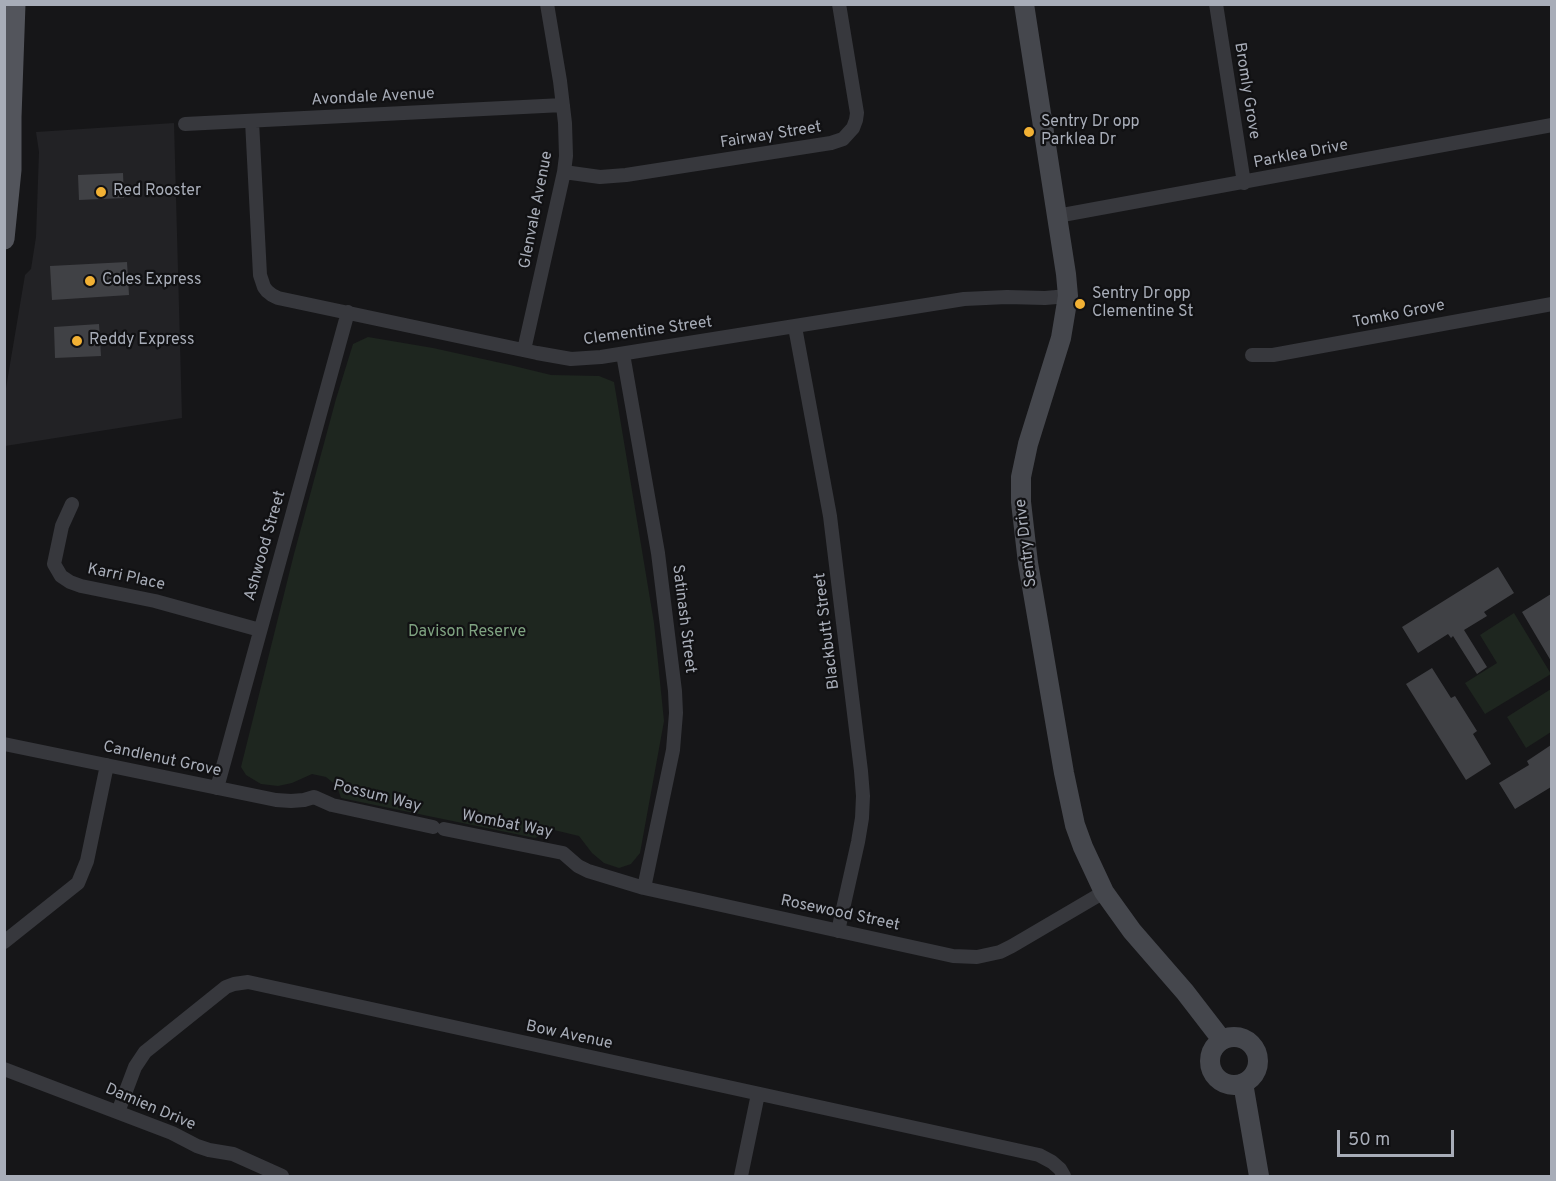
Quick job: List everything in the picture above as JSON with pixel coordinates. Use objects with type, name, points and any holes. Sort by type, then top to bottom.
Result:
[{"type":"main road","points":[[4,239],[11,170],[15,4]]},
{"type":"street","name":"Glenvale Avenue","points":[[524,350],[564,172],[566,141],[563,105],[548,4]]},
{"type":"street","name":"Fairway Street","points":[[564,172],[600,177],[626,175],[831,143],[843,139],[853,128],[856,113],[840,4]]},
{"type":"street","name":"Sentry Drive","points":[[1024,4],[1068,296],[1061,338],[1028,444],[1021,477],[1021,502],[1028,563],[1070,804],[1083,847],[1104,892],[1132,931],[1185,992],[1222,1040]]},
{"type":"street","name":"Bromly Grove","points":[[1216,4],[1244,183]]},
{"type":"street","name":"Avondale Avenue","points":[[185,124],[563,105]]},
{"type":"street","name":"Clementine Street","points":[[252,121],[260,275],[264,287],[272,295],[553,357],[601,357],[964,299],[1068,296]]},
{"type":"street","name":"Parklea Drive","points":[[1057,216],[1551,125]]},
{"type":"street","name":"Tomko Grove","points":[[1252,355],[1273,355],[1551,304]]},
{"type":"street","name":"Ashwood Street","points":[[217,788],[348,312]]},
{"type":"street","name":"Blackbutt Street","points":[[795,327],[830,516],[863,796],[858,842],[838,931]]},
{"type":"street","name":"Satinash Street","points":[[622,354],[658,553],[676,713],[673,750],[644,888]]},
{"type":"street","name":"Karri Place","points":[[72,504],[62,526],[54,564],[62,576],[70,582],[155,601],[260,630]]},
{"type":"street","name":"Candlenut Grove","points":[[4,744],[276,800],[304,800],[314,796]]},
{"type":"street","points":[[4,942],[78,883],[87,861],[107,765]]},
{"type":"street","name":"Possum Way","points":[[314,796],[332,805],[439,828]]},
{"type":"street","name":"Wombat Way","points":[[439,828],[563,853]]},
{"type":"street","name":"Rosewood Street","points":[[563,853],[588,871],[644,888],[953,956],[977,957],[1000,952],[1104,892]]},
{"type":"street","name":"Bow Avenue","points":[[118,1112],[135,1067],[145,1052],[219,992],[234,984],[248,982],[1039,1155],[1052,1162],[1064,1176]]},
{"type":"street","points":[[1229,1037],[1247,1040],[1257,1053],[1255,1073],[1243,1083],[1228,1084],[1216,1077],[1213,1071],[1210,1062],[1211,1053],[1222,1040],[1229,1037]]},
{"type":"street","name":"Damien Drive","points":[[4,1069],[171,1133],[197,1146],[233,1154],[282,1176]]},
{"type":"street","points":[[1243,1083],[1259,1176]]},
{"type":"street","points":[[741,1176],[758,1094]]},
{"type":"shaded area","points":[[174,123],[182,418],[5,446],[5,394],[25,275],[31,269],[36,237],[39,152],[36,132]]},
{"type":"green space","name":"Davison Reserve","points":[[368,337],[433,348],[551,375],[599,376],[614,382],[654,623],[664,721],[640,853],[631,864],[619,868],[604,863],[592,853],[579,836],[554,830],[535,838],[341,798],[337,786],[326,777],[312,774],[292,783],[278,786],[261,784],[246,775],[241,767],[294,554],[336,399],[353,344]]},
{"type":"green space","points":[[1514,613],[1551,674],[1485,714],[1465,683],[1497,663],[1480,635]]},
{"type":"green space","points":[[1551,689],[1551,732],[1526,748],[1507,717]]},
{"type":"building","name":"Red Rooster","points":[[123,173],[124,198],[79,200],[78,175]]},
{"type":"building","name":"Coles Express","points":[[127,262],[129,295],[52,300],[50,266]]},
{"type":"building","name":"Reddy Express","points":[[99,324],[101,356],[55,358],[54,327]]},
{"type":"building","points":[[1498,567],[1514,593],[1484,612],[1487,616],[1464,630],[1487,667],[1477,674],[1453,636],[1451,638],[1448,634],[1418,653],[1402,627]]},
{"type":"building","points":[[1551,594],[1551,661],[1522,612]]},
{"type":"building","points":[[1432,668],[1451,698],[1455,696],[1477,731],[1473,734],[1491,764],[1466,780],[1406,684]]},
{"type":"building","points":[[1551,745],[1551,787],[1515,809],[1499,783],[1529,765],[1527,761]]},
{"type":"place","name":"Sentry Dr opp Parklea Dr","points":[[1029,132]]},
{"type":"place","name":"Red Rooster","points":[[101,192]]},
{"type":"place","name":"Coles Express","points":[[90,281]]},
{"type":"place","name":"Sentry Dr opp Clementine St","points":[[1080,304]]},
{"type":"place","name":"Reddy Express","points":[[77,341]]}]
